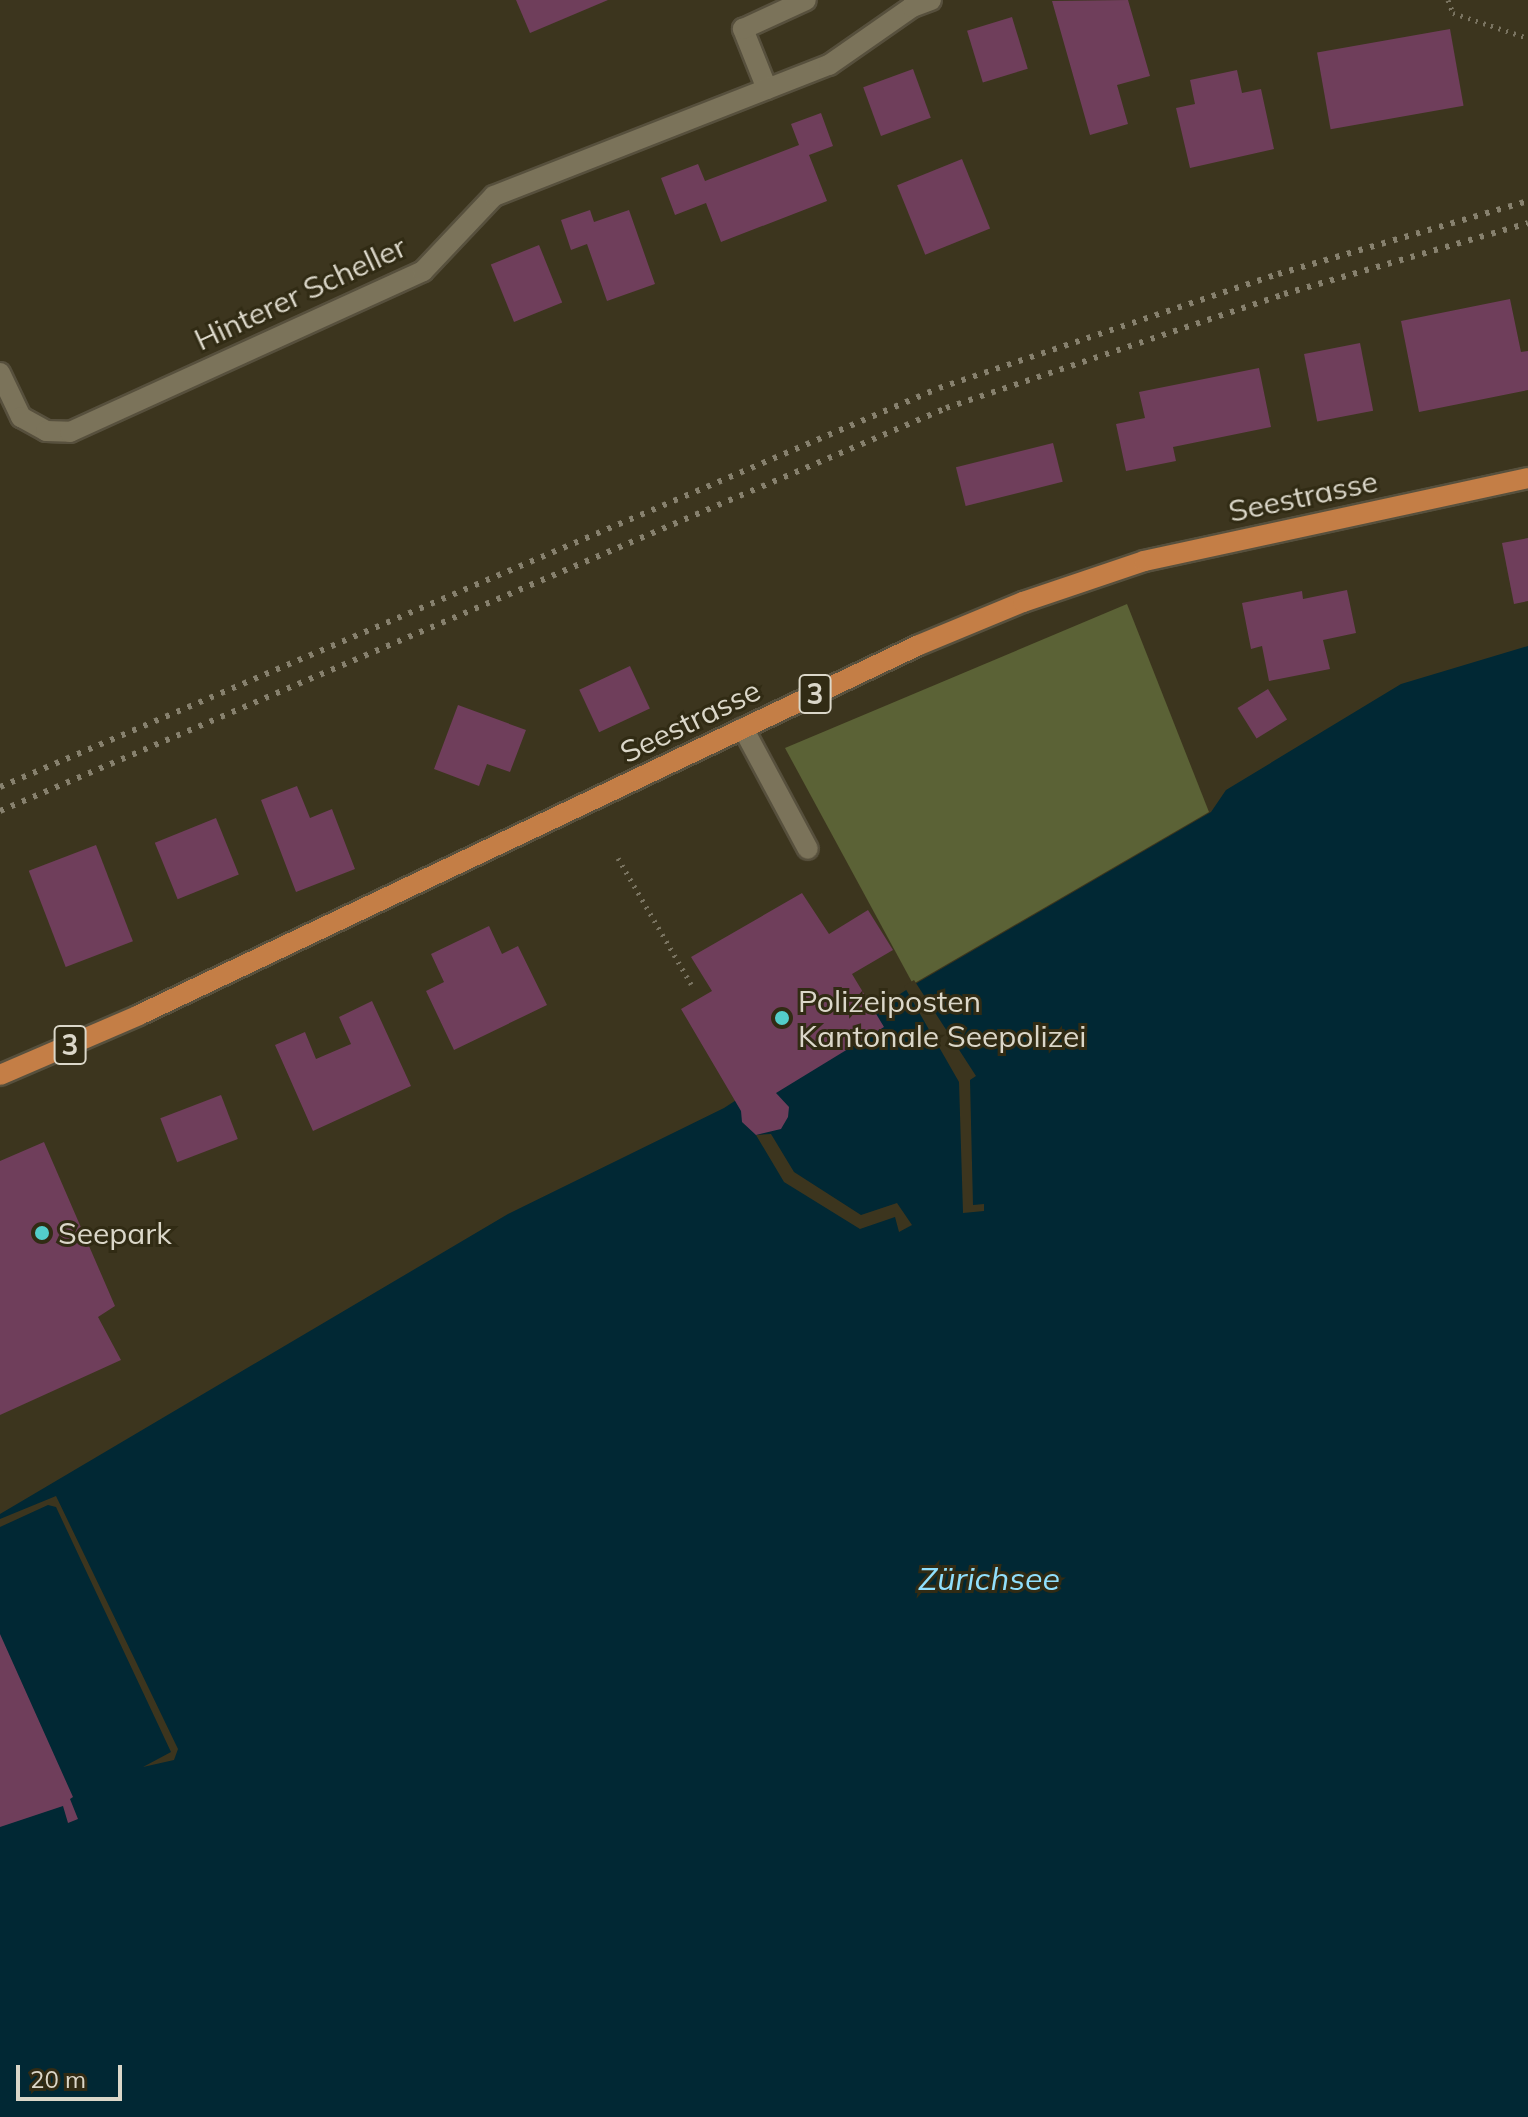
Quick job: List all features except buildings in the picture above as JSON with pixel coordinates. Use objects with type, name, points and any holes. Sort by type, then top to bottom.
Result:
[{"type":"main road","name":"Seestrasse","points":[[0,1075],[504,846],[743,728],[958,629],[1144,561],[1528,478]]},
{"type":"street","points":[[767,89],[743,29],[806,0]]},
{"type":"street","name":"Hinterer Scheller","points":[[0,373],[21,417],[46,431],[70,432],[423,271],[494,196],[829,65],[917,2]]},
{"type":"street","points":[[743,728],[808,849]]},
{"type":"path","points":[[1448,0],[1453,13],[1528,38]]},
{"type":"path","points":[[618,858],[691,984]]},
{"type":"green space","points":[[1127,604],[1209,812],[913,984],[785,748]]},
{"type":"water","name":"Zürichsee","points":[[1528,646],[1528,2117],[0,2117],[0,1514],[508,1214],[724,1108],[917,983],[1211,812],[1226,790],[1401,684]]},
{"type":"pier","points":[[914,980],[976,1076],[970,1080],[973,1205],[984,1204],[984,1211],[963,1213],[959,1082],[904,986]]},
{"type":"pier","points":[[771,1134],[794,1172],[861,1215],[897,1203],[912,1225],[899,1232],[895,1217],[860,1229],[784,1182],[756,1135]]},
{"type":"pier","points":[[56,1496],[178,1749],[174,1760],[143,1767],[171,1752],[56,1507],[48,1505],[0,1527],[0,1519]]},
{"type":"railway","points":[[0,787],[939,388],[1278,274],[1528,201]]},
{"type":"railway","points":[[0,811],[946,408],[1284,294],[1528,223]]},
{"type":"place","name":"Polizeiposten Kantonale Seepolizei","points":[[782,1018]]},
{"type":"place","name":"Seepark","points":[[42,1233]]}]
